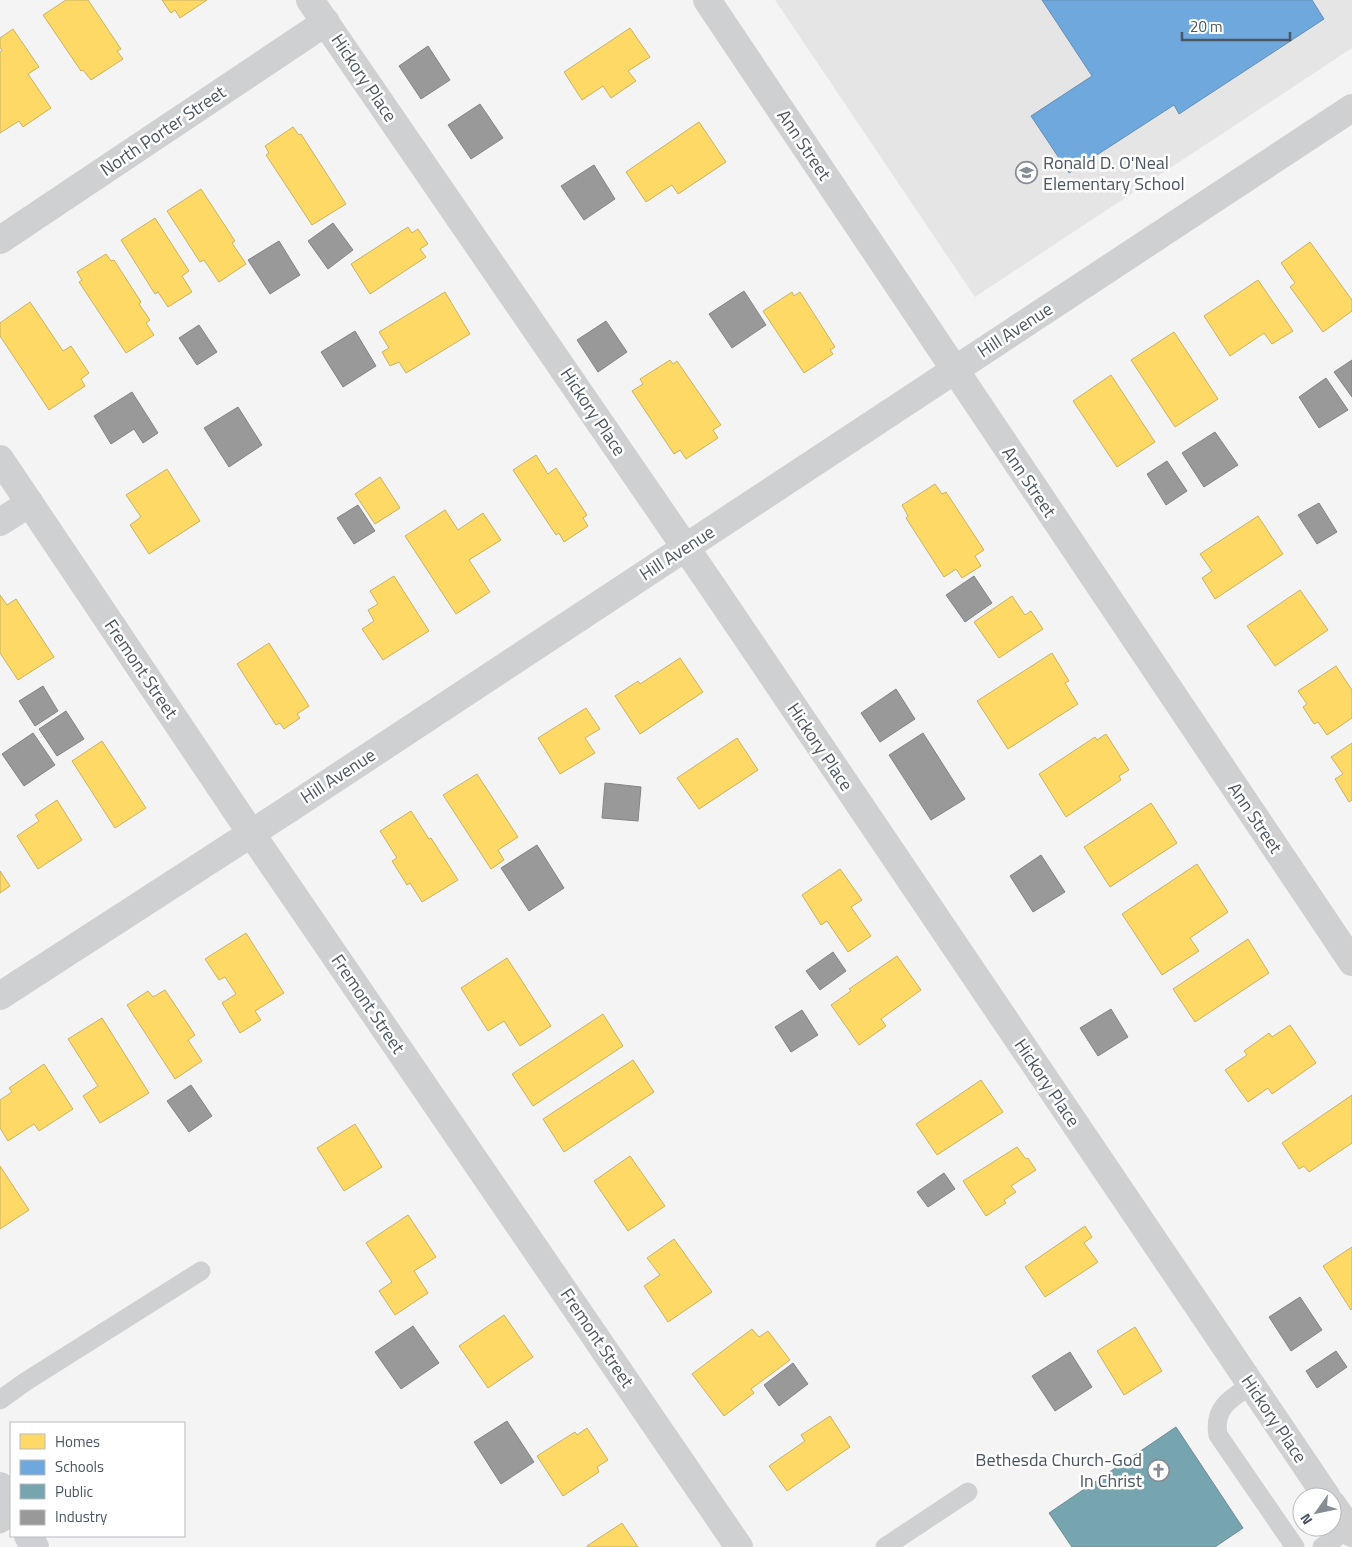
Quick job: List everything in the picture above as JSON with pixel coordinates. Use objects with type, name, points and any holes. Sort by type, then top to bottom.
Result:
[{"type":"main road","points":[[0,1486],[10,1503]]},
{"type":"street","name":"Hickory Place","points":[[310,0],[685,547],[1320,1487]]},
{"type":"street","name":"Ann Street","points":[[707,0],[1352,962]]},
{"type":"street","name":"North Porter Street","points":[[0,240],[326,22]]},
{"type":"street","name":"Hill Avenue","points":[[0,996],[251,833],[1352,108]]},
{"type":"street","name":"Fremont Street","points":[[0,459],[251,833],[739,1547]]},
{"type":"street","points":[[0,522],[30,503]]},
{"type":"street","points":[[1342,1519],[1350,1531]]},
{"type":"lane","points":[[0,1400],[25,1382],[202,1271]]},
{"type":"lane","points":[[1251,1385],[1232,1398],[1222,1408],[1216,1426],[1218,1435],[1295,1547]]},
{"type":"lane","points":[[885,1547],[968,1492]]},
{"type":"lane","points":[[1322,1547],[1350,1531]]},
{"type":"shaded area","name":"Ronald D. O'Neal Elementary School","points":[[775,0],[1352,0],[1352,48],[975,297]]},
{"type":"building: Homes","points":[[66,0],[88,0],[121,49],[117,51],[123,59],[91,80],[83,70],[81,71],[43,15]]},
{"type":"building: Homes","points":[[162,0],[207,0],[180,18],[175,10],[171,13]]},
{"type":"building: Homes","points":[[630,28],[650,57],[628,71],[636,81],[611,98],[603,86],[582,100],[564,72]]},
{"type":"building: Homes","points":[[13,29],[39,67],[28,74],[51,108],[23,127],[19,121],[0,133],[0,52],[2,51],[0,38]]},
{"type":"building: Homes","points":[[699,122],[726,162],[678,194],[672,185],[646,202],[626,172]]},
{"type":"building: Homes","points":[[293,127],[299,135],[301,134],[346,204],[312,225],[266,155],[269,153],[265,146]]},
{"type":"building: Homes","points":[[201,189],[235,241],[232,243],[246,264],[219,282],[204,260],[200,262],[167,211]]},
{"type":"building: Homes","points":[[155,218],[189,271],[182,276],[192,292],[168,307],[158,292],[155,294],[121,240]]},
{"type":"building: Homes","points":[[408,227],[412,233],[418,229],[428,244],[420,249],[426,257],[370,294],[351,264]]},
{"type":"building: Homes","points":[[1310,242],[1352,300],[1352,311],[1323,332],[1290,287],[1295,283],[1281,263]]},
{"type":"building: Homes","points":[[106,254],[111,261],[114,260],[141,302],[139,304],[150,320],[146,323],[154,335],[126,353],[79,282],[82,280],[77,272]]},
{"type":"building: Homes","points":[[1258,280],[1293,331],[1272,344],[1264,333],[1230,356],[1204,316]]},
{"type":"building: Homes","points":[[445,292],[470,334],[406,373],[399,362],[390,366],[382,352],[389,348],[379,332]]},
{"type":"building: Homes","points":[[792,292],[794,296],[800,292],[835,347],[830,350],[833,354],[804,373],[763,311]]},
{"type":"building: Homes","points":[[30,302],[63,351],[71,346],[89,373],[81,379],[85,386],[49,410],[0,336],[0,323]]},
{"type":"building: Homes","points":[[1174,332],[1218,399],[1175,427],[1131,360]]},
{"type":"building: Homes","points":[[670,360],[673,364],[677,361],[721,425],[713,430],[718,438],[686,459],[680,450],[674,454],[632,391],[643,384],[640,379]]},
{"type":"building: Homes","points":[[1111,375],[1155,442],[1117,467],[1073,401]]},
{"type":"building: Homes","points":[[536,455],[548,474],[556,468],[587,515],[583,518],[588,526],[564,542],[559,533],[556,535],[513,470]]},
{"type":"building: Homes","points":[[167,469],[200,521],[149,554],[130,525],[141,517],[126,495]]},
{"type":"building: Homes","points":[[380,477],[400,508],[375,524],[355,494]]},
{"type":"building: Homes","points":[[935,484],[942,494],[946,492],[984,550],[975,556],[981,566],[962,578],[956,569],[944,577],[906,518],[908,516],[902,505]]},
{"type":"building: Homes","points":[[445,510],[458,530],[483,513],[501,540],[469,560],[490,592],[456,614],[405,536]]},
{"type":"building: Homes","points":[[1258,516],[1283,554],[1215,599],[1202,578],[1212,571],[1200,554]]},
{"type":"building: Homes","points":[[394,576],[429,631],[383,660],[362,629],[374,621],[368,610],[378,604],[370,591]]},
{"type":"building: Homes","points":[[1300,590],[1328,630],[1275,666],[1247,626]]},
{"type":"building: Homes","points":[[0,595],[7,605],[16,599],[54,657],[18,680],[0,653]]},
{"type":"building: Homes","points":[[1012,596],[1025,615],[1031,611],[1043,629],[999,658],[974,622]]},
{"type":"building: Homes","points":[[269,643],[309,706],[297,714],[300,718],[284,729],[280,723],[276,725],[237,664]]},
{"type":"building: Homes","points":[[1052,653],[1069,681],[1065,683],[1078,704],[1008,749],[977,701]]},
{"type":"building: Homes","points":[[680,658],[703,692],[640,734],[615,696],[638,681],[640,684]]},
{"type":"building: Homes","points":[[1336,666],[1352,690],[1352,718],[1327,735],[1318,722],[1314,724],[1303,707],[1307,704],[1298,691]]},
{"type":"building: Homes","points":[[586,708],[600,729],[585,738],[595,753],[560,774],[538,738]]},
{"type":"building: Homes","points":[[1106,734],[1129,770],[1119,776],[1121,780],[1066,817],[1039,774],[1095,737],[1097,740]]},
{"type":"building: Homes","points":[[737,738],[758,770],[699,809],[677,778]]},
{"type":"building: Homes","points":[[102,741],[146,808],[115,828],[72,761]]},
{"type":"building: Homes","points":[[1352,743],[1352,800],[1349,802],[1335,779],[1343,774],[1331,757]]},
{"type":"building: Homes","points":[[477,774],[518,837],[498,850],[504,860],[491,869],[443,795]]},
{"type":"building: Homes","points":[[57,800],[82,840],[38,869],[17,836],[39,821],[35,815]]},
{"type":"building: Homes","points":[[1151,803],[1177,843],[1110,887],[1084,847]]},
{"type":"building: Homes","points":[[411,811],[458,880],[422,902],[410,883],[407,885],[392,861],[397,858],[380,831]]},
{"type":"building: Homes","points":[[1197,864],[1228,912],[1190,938],[1199,951],[1162,975],[1122,914]]},
{"type":"building: Homes","points":[[840,869],[862,900],[851,907],[871,936],[848,952],[827,921],[821,925],[802,895]]},
{"type":"building: Homes","points":[[0,871],[10,886],[0,893]]},
{"type":"building: Homes","points":[[246,933],[284,993],[255,1011],[261,1020],[240,1033],[222,1003],[236,994],[225,977],[219,980],[205,959]]},
{"type":"building: Homes","points":[[1248,939],[1269,973],[1195,1022],[1173,989]]},
{"type":"building: Homes","points":[[897,956],[921,990],[881,1019],[886,1026],[859,1045],[831,1005],[851,991],[849,989]]},
{"type":"building: Homes","points":[[507,958],[551,1026],[520,1046],[504,1021],[488,1031],[461,988]]},
{"type":"building: Homes","points":[[165,990],[195,1035],[188,1040],[202,1061],[175,1079],[127,1005],[148,991],[153,997]]},
{"type":"building: Homes","points":[[603,1014],[623,1046],[533,1106],[512,1074]]},
{"type":"building: Homes","points":[[102,1018],[149,1093],[100,1123],[83,1096],[98,1086],[68,1039]]},
{"type":"building: Homes","points":[[1290,1025],[1316,1063],[1272,1094],[1268,1088],[1248,1102],[1225,1070],[1247,1055],[1244,1051],[1269,1033],[1272,1037]]},
{"type":"building: Homes","points":[[633,1060],[654,1092],[564,1152],[543,1119]]},
{"type":"building: Homes","points":[[44,1064],[73,1109],[39,1131],[34,1124],[8,1141],[0,1128],[0,1100],[12,1092],[9,1088]]},
{"type":"building: Homes","points":[[981,1080],[1003,1112],[937,1155],[916,1124]]},
{"type":"building: Homes","points":[[1352,1095],[1352,1143],[1309,1172],[1304,1166],[1299,1169],[1282,1143]]},
{"type":"building: Homes","points":[[355,1124],[382,1167],[344,1191],[317,1148]]},
{"type":"building: Homes","points":[[1017,1147],[1036,1170],[1011,1186],[1016,1192],[1004,1200],[1006,1203],[986,1216],[963,1181]]},
{"type":"building: Homes","points":[[630,1156],[665,1206],[628,1231],[594,1181]]},
{"type":"building: Homes","points":[[0,1166],[29,1210],[0,1229]]},
{"type":"building: Homes","points":[[408,1215],[436,1257],[414,1271],[428,1293],[395,1315],[379,1291],[392,1282],[366,1243]]},
{"type":"building: Homes","points":[[1085,1226],[1092,1237],[1084,1243],[1098,1262],[1045,1297],[1025,1267]]},
{"type":"building: Homes","points":[[674,1239],[712,1292],[668,1322],[644,1286],[660,1275],[647,1258]]},
{"type":"building: Homes","points":[[1352,1247],[1352,1309],[1351,1310],[1323,1266]]},
{"type":"building: Homes","points":[[504,1315],[533,1357],[488,1388],[459,1346]]},
{"type":"building: Homes","points":[[1135,1327],[1162,1371],[1124,1395],[1097,1351]]},
{"type":"building: Homes","points":[[752,1329],[759,1337],[768,1331],[790,1360],[751,1389],[754,1393],[724,1416],[692,1374]]},
{"type":"building: Homes","points":[[830,1416],[850,1447],[787,1491],[769,1466],[805,1441],[801,1435]]},
{"type":"building: Homes","points":[[587,1428],[608,1460],[597,1467],[599,1472],[563,1496],[537,1456],[575,1432],[577,1435]]},
{"type":"building: Homes","points":[[622,1523],[638,1547],[587,1547],[587,1546]]},
{"type":"building: Schools","points":[[1042,0],[1312,0],[1324,19],[1179,114],[1174,105],[1069,173],[1031,116],[1092,76]]},
{"type":"building: Public","name":"Bethesda Church-God In Christ","points":[[1176,1427],[1243,1528],[1215,1547],[1072,1547],[1049,1513]]},
{"type":"building: Industry","points":[[428,46],[450,80],[421,99],[399,66]]},
{"type":"building: Industry","points":[[480,104],[503,138],[471,159],[448,125]]},
{"type":"building: Industry","points":[[594,165],[615,199],[584,220],[561,186]]},
{"type":"building: Industry","points":[[333,223],[353,250],[328,269],[308,241]]},
{"type":"building: Industry","points":[[279,241],[300,275],[270,294],[248,260]]},
{"type":"building: Industry","points":[[744,291],[766,325],[732,348],[709,314]]},
{"type":"building: Industry","points":[[606,321],[627,352],[598,372],[577,340]]},
{"type":"building: Industry","points":[[199,325],[217,352],[197,365],[179,338]]},
{"type":"building: Industry","points":[[355,331],[376,366],[343,387],[321,352]]},
{"type":"building: Industry","points":[[1352,360],[1352,397],[1334,372]]},
{"type":"building: Industry","points":[[1326,378],[1348,410],[1319,428],[1299,397]]},
{"type":"building: Industry","points":[[132,392],[158,433],[143,443],[134,429],[111,444],[94,416]]},
{"type":"building: Industry","points":[[238,407],[262,445],[229,467],[204,428]]},
{"type":"building: Industry","points":[[1215,432],[1238,465],[1204,487],[1182,453]]},
{"type":"building: Industry","points":[[1167,461],[1187,491],[1166,505],[1147,474]]},
{"type":"building: Industry","points":[[1319,503],[1337,532],[1317,544],[1298,515]]},
{"type":"building: Industry","points":[[358,505],[375,531],[354,544],[337,518]]},
{"type":"building: Industry","points":[[974,576],[992,603],[965,622],[946,595]]},
{"type":"building: Industry","points":[[43,686],[58,711],[35,726],[19,701]]},
{"type":"building: Industry","points":[[896,689],[915,719],[880,742],[861,713]]},
{"type":"building: Industry","points":[[66,711],[84,739],[57,756],[39,729]]},
{"type":"building: Industry","points":[[33,733],[55,765],[24,786],[2,754]]},
{"type":"building: Industry","points":[[923,733],[965,799],[931,820],[889,755]]},
{"type":"building: Industry","points":[[605,783],[641,787],[638,821],[602,818]]},
{"type":"building: Industry","points":[[537,845],[564,888],[529,911],[501,868]]},
{"type":"building: Industry","points":[[1041,855],[1065,892],[1033,912],[1010,876]]},
{"type":"building: Industry","points":[[833,952],[846,971],[820,990],[806,971]]},
{"type":"building: Industry","points":[[1111,1009],[1128,1037],[1098,1056],[1080,1028]]},
{"type":"building: Industry","points":[[802,1010],[818,1035],[791,1052],[775,1027]]},
{"type":"building: Industry","points":[[191,1085],[212,1116],[189,1132],[167,1101]]},
{"type":"building: Industry","points":[[944,1173],[955,1189],[928,1207],[917,1192]]},
{"type":"building: Industry","points":[[1300,1297],[1322,1330],[1291,1351],[1269,1317]]},
{"type":"building: Industry","points":[[413,1326],[439,1363],[401,1389],[375,1352]]},
{"type":"building: Industry","points":[[1336,1351],[1347,1367],[1317,1388],[1306,1371]]},
{"type":"building: Industry","points":[[1070,1352],[1092,1387],[1055,1411],[1032,1376]]},
{"type":"building: Industry","points":[[793,1363],[808,1384],[779,1406],[764,1385]]},
{"type":"building: Industry","points":[[507,1421],[534,1462],[501,1484],[474,1442]]},
{"type":"place","name":"Ronald D. O'Neal Elementary School","points":[[1027,173]]},
{"type":"place","name":"Bethesda Church-God In Christ","points":[[1158,1470]]}]
